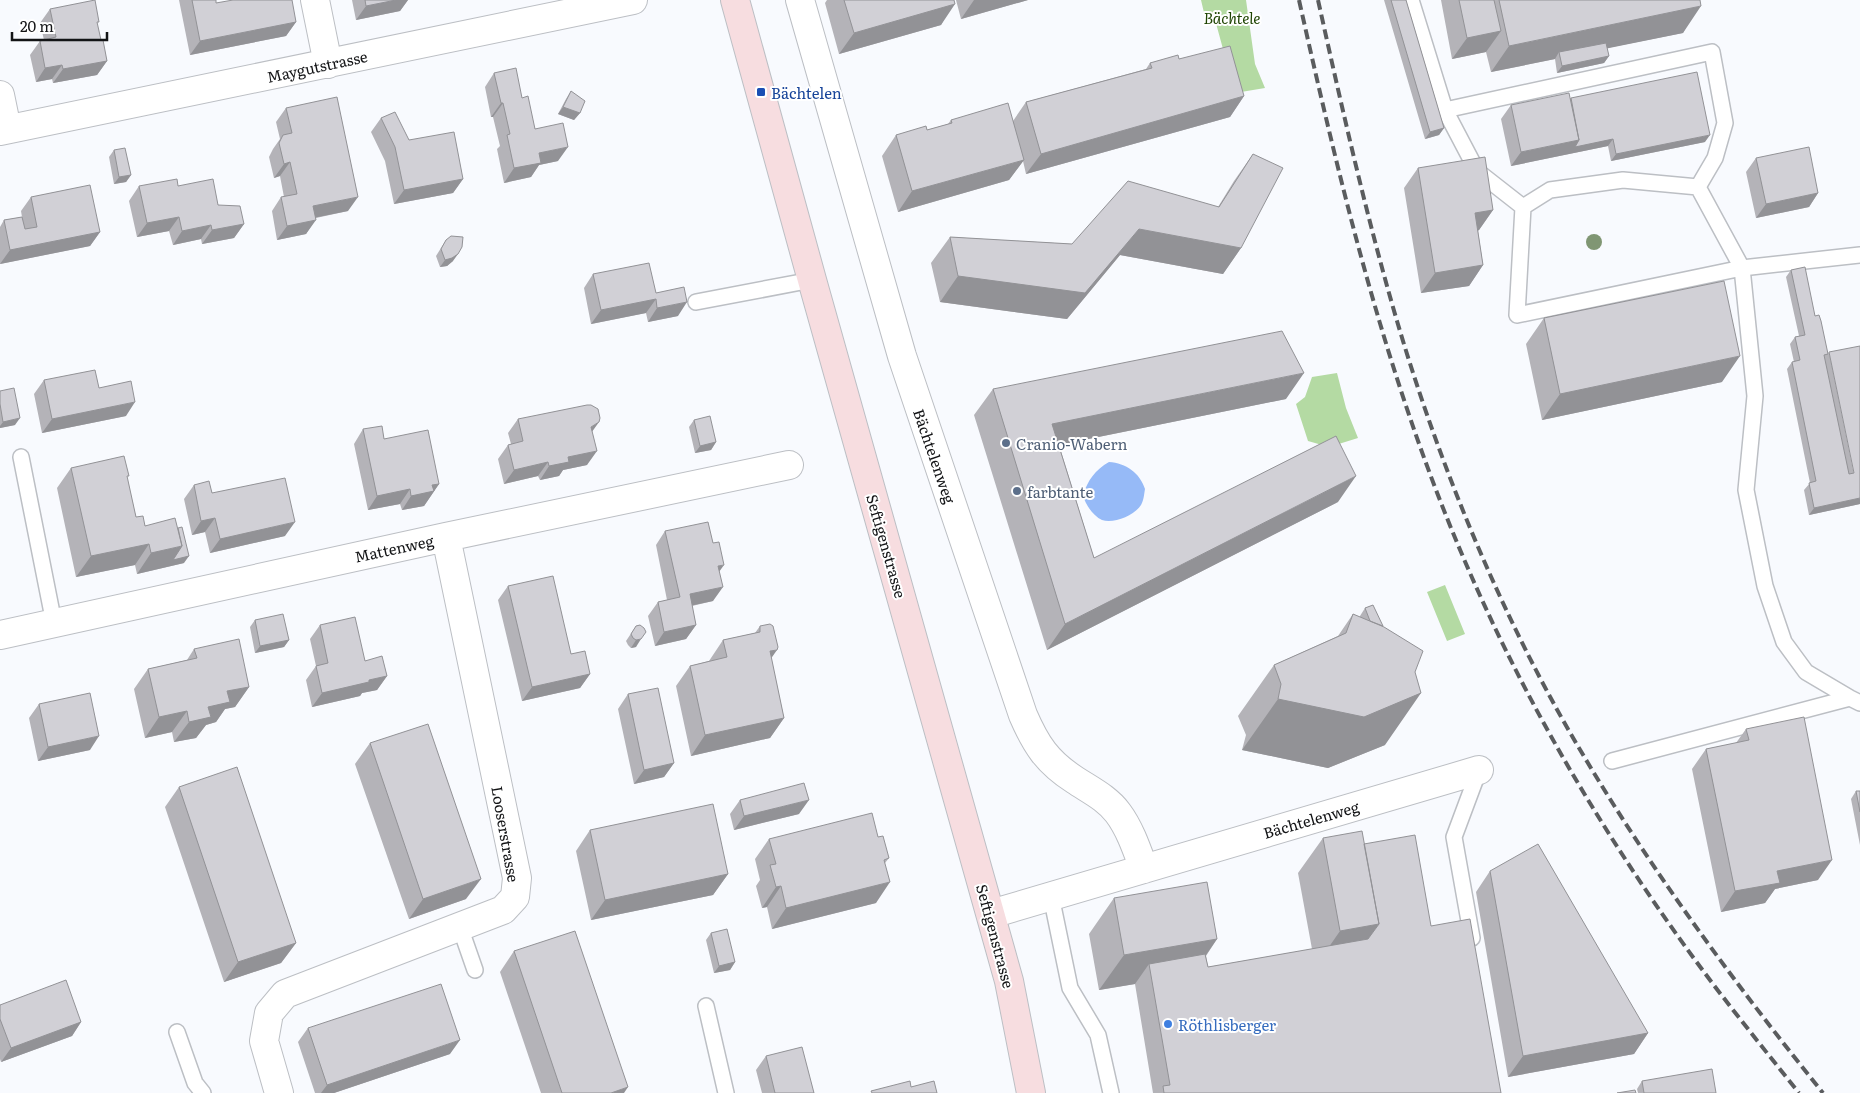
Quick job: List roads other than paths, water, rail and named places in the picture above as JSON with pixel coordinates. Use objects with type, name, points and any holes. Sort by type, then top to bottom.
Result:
[{"type":"main road","name":"Seftigenstrasse","points":[[735,0],[991,914],[1009,981],[1031,1093]]},
{"type":"street","points":[[315,0],[328,64]]},
{"type":"street","name":"Maygutstrasse","points":[[4,130],[633,0]]},
{"type":"street","name":"Bächtelenweg","points":[[800,0],[872,257],[902,356],[1023,715],[1034,740],[1048,759],[1072,779],[1104,799],[1118,812],[1144,869]]},
{"type":"street","points":[[0,95],[4,130]]},
{"type":"street","name":"Mattenweg","points":[[0,635],[446,537],[789,466]]},
{"type":"street","name":"Looserstrasse","points":[[279,1093],[264,1041],[269,1013],[285,994],[503,910],[515,897],[517,878],[446,537]]},
{"type":"street","name":"Bächtelenweg","points":[[991,914],[1478,770]]},
{"type":"lane","points":[[1411,0],[1445,110],[1477,171],[1523,207]]},
{"type":"lane","points":[[1445,110],[1712,52],[1725,123],[1715,158],[1698,187]]},
{"type":"lane","points":[[1523,207],[1550,190],[1623,180],[1698,187]]},
{"type":"lane","points":[[1698,187],[1742,268],[1755,396],[1746,490],[1765,586],[1784,642],[1806,672],[1855,701]]},
{"type":"lane","points":[[1523,207],[1518,315],[1742,268],[1860,255]]},
{"type":"lane","points":[[696,302],[812,280]]},
{"type":"lane","points":[[20,457],[54,623]]},
{"type":"lane","points":[[1612,761],[1855,701]]},
{"type":"lane","points":[[1476,957],[1454,837],[1478,770]]},
{"type":"lane","points":[[1051,896],[1070,988],[1098,1035],[1111,1093]]},
{"type":"lane","points":[[460,927],[475,970]]},
{"type":"lane","points":[[706,1006],[726,1093]]},
{"type":"lane","points":[[177,1032],[195,1083],[203,1093]]},
{"type":"water","points":[[1109,462],[1121,464],[1132,470],[1140,478],[1145,489],[1142,503],[1138,509],[1124,518],[1112,521],[1102,520],[1093,513],[1083,495],[1093,476]]},
{"type":"railway","points":[[1299,0],[1351,219],[1392,362],[1415,433],[1441,503],[1495,628],[1550,735],[1612,839],[1716,988],[1799,1093]]},
{"type":"railway","points":[[1318,0],[1345,121],[1397,321],[1430,424],[1449,475],[1469,526],[1514,626],[1564,722],[1654,866],[1719,959],[1823,1093]]},
{"type":"place","name":"Bächtelen","points":[[761,92]]},
{"type":"place","name":"Cranio-Wabern","points":[[1006,443]]},
{"type":"place","name":"farbtante","points":[[1017,491]]},
{"type":"place","name":"Röthlisberger","points":[[1168,1024]]},
{"type":"park label","name":"Bächtele","points":[[1232,17]]}]
